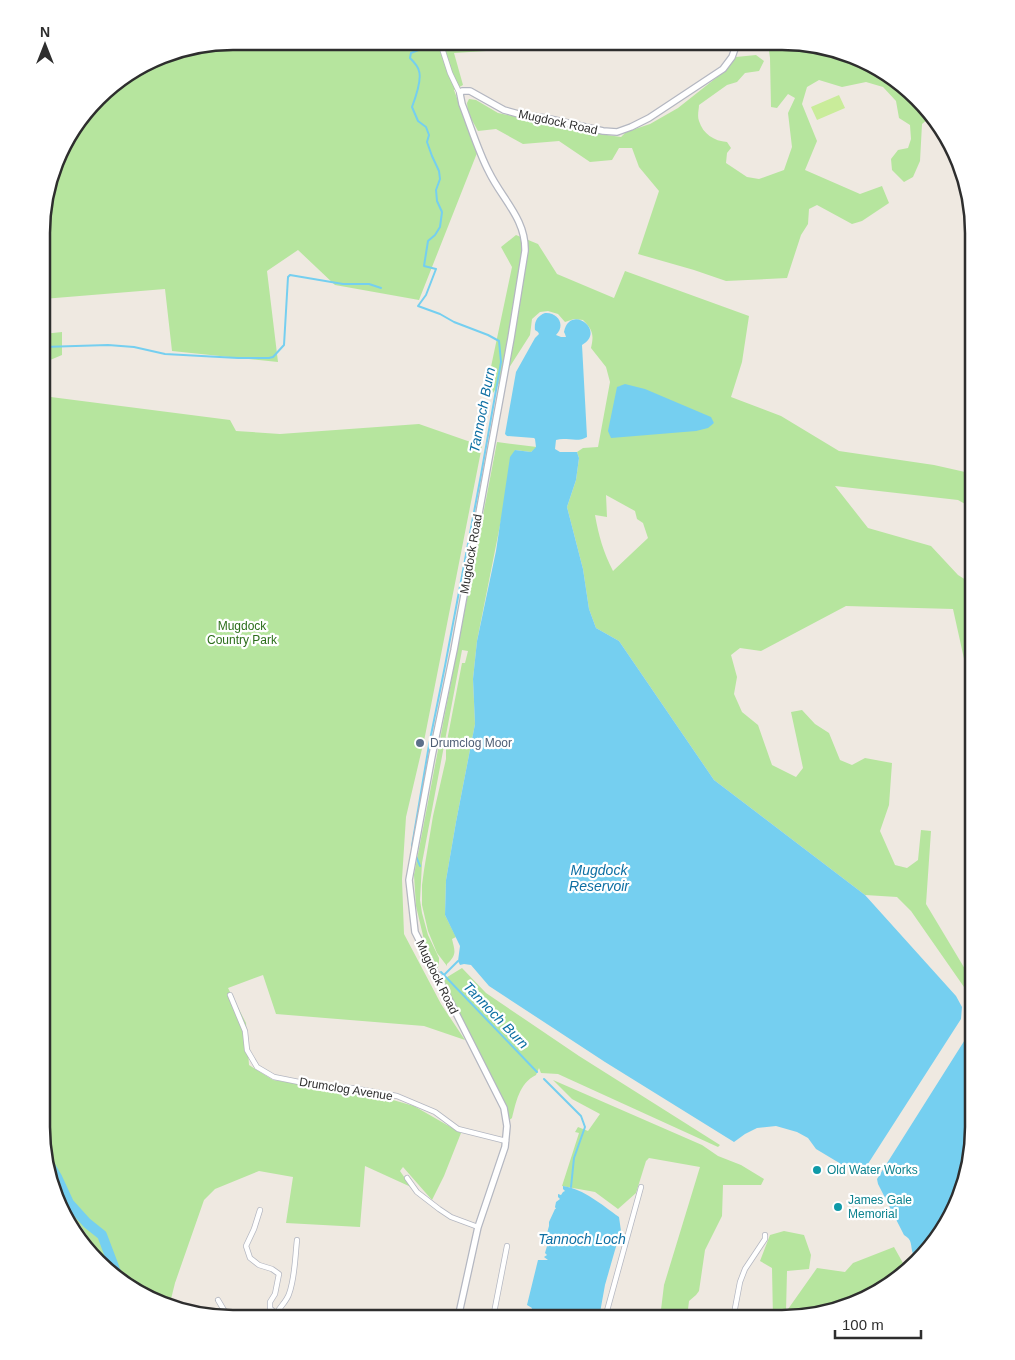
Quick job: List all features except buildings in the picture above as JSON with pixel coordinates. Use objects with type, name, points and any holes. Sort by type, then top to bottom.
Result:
[{"type":"street","points":[[443,50],[450,73],[460,94]]},
{"type":"street","name":"Mugdock Road","points":[[460,1310],[478,1226],[505,1147],[507,1126],[504,1108],[415,932],[409,880],[454,650],[511,338],[526,240],[515,215],[489,173],[462,104],[460,94],[462,91],[470,91],[504,110],[522,116],[544,118],[603,131],[617,132],[650,118],[722,69],[732,57],[734,50]]},
{"type":"street","name":"Drumclog Avenue","points":[[230,995],[245,1031],[248,1050],[257,1067],[274,1077],[397,1096],[435,1112],[458,1129],[506,1141]]},
{"type":"street","points":[[407,1178],[417,1192],[438,1209],[451,1217],[478,1226]]},
{"type":"street","points":[[607,1310],[641,1187]]},
{"type":"street","points":[[260,1210],[246,1246],[250,1258],[259,1265],[272,1268],[279,1274],[275,1294],[270,1302],[271,1310]]},
{"type":"street","points":[[735,1310],[740,1282],[745,1268],[766,1239],[765,1235]]},
{"type":"street","points":[[278,1310],[287,1300],[291,1288],[297,1240]]},
{"type":"street","points":[[495,1310],[507,1246]]},
{"type":"street","points":[[218,1300],[224,1310]]},
{"type":"shaded area","points":[[74,1217],[97,1250],[81,1229]]},
{"type":"green space","points":[[221,50],[501,50],[454,53],[463,85],[454,90],[477,153],[419,300],[335,285],[298,250],[267,271],[278,362],[172,351],[165,289],[50,298],[50,221],[56,186],[64,163],[81,131],[95,112],[112,95],[131,81],[152,69],[174,60]]},
{"type":"green space","points":[[769,50],[794,50],[829,56],[852,64],[884,81],[903,95],[926,121],[922,124],[920,161],[913,177],[904,182],[892,170],[891,159],[898,150],[908,148],[911,139],[910,125],[899,118],[896,101],[883,87],[866,82],[842,87],[819,80],[807,87],[802,104],[817,141],[805,170],[860,194],[882,186],[889,203],[862,221],[852,224],[817,205],[809,209],[808,224],[801,235],[787,278],[726,281],[638,254],[659,191],[639,167],[632,148],[619,148],[612,160],[590,162],[559,141],[523,144],[496,129],[478,131],[468,113],[467,103],[469,99],[476,100],[498,113],[546,120],[593,133],[621,137],[626,132],[650,124],[678,108],[721,74],[736,57],[756,55],[764,61],[759,71],[745,73],[737,82],[727,85],[699,105],[698,117],[706,133],[713,138],[727,142],[731,148],[727,153],[726,163],[747,177],[759,179],[784,170],[792,147],[788,113],[795,98],[788,94],[777,108],[771,107]]},
{"type":"green space","points":[[839,95],[845,108],[817,120],[811,107]]},
{"type":"green space","points":[[516,235],[538,244],[557,274],[614,298],[625,271],[749,316],[742,362],[731,397],[781,416],[839,451],[934,465],[965,472],[965,504],[958,500],[835,486],[868,528],[931,546],[958,575],[965,579],[965,663],[953,609],[846,606],[761,651],[740,648],[731,655],[737,677],[734,694],[742,712],[758,725],[772,765],[796,777],[803,768],[791,712],[802,710],[815,724],[829,733],[840,760],[852,765],[865,758],[892,763],[889,805],[880,831],[895,865],[907,868],[918,860],[921,830],[931,831],[926,904],[965,969],[965,988],[911,911],[897,897],[865,895],[714,780],[619,641],[596,628],[589,609],[583,569],[567,507],[576,480],[579,458],[577,452],[583,448],[598,447],[610,382],[606,367],[591,348],[592,333],[583,320],[574,319],[565,322],[558,314],[548,311],[540,312],[532,319],[530,335],[493,393],[488,381],[512,267],[501,247]],"holes":[[[619,386],[641,390],[714,423],[691,429],[610,435]],[[606,495],[635,511],[637,519],[643,523],[648,538],[613,571],[602,544],[595,515],[607,517]]]},
{"type":"green space","points":[[62,332],[62,355],[50,360],[50,333]]},
{"type":"green space","name":"Mugdock Country Park","points":[[50,397],[230,420],[236,431],[280,434],[419,424],[482,446],[425,736],[406,817],[402,879],[404,934],[441,1004],[465,1040],[424,1026],[276,1014],[263,975],[228,988],[246,1023],[249,1065],[273,1080],[372,1094],[414,1106],[461,1133],[444,1176],[432,1200],[403,1167],[400,1171],[411,1187],[365,1166],[360,1227],[286,1223],[293,1177],[259,1171],[215,1189],[204,1200],[171,1299],[131,1279],[112,1265],[97,1250],[74,1217],[64,1197],[56,1174],[50,1139]]},
{"type":"green space","points":[[497,442],[537,447],[531,452],[515,450],[477,641],[473,679],[475,724],[446,880],[445,915],[456,937],[452,939],[454,955],[447,966],[437,953],[428,931],[422,905],[422,885],[462,663],[465,663],[468,651],[462,650],[422,863],[420,900],[428,935],[439,958],[437,969],[425,944],[416,906],[414,875]]},
{"type":"green space","points":[[462,968],[486,993],[579,1056],[720,1145],[718,1147],[558,1074],[541,1073],[539,1068],[536,1075],[522,1088],[512,1118],[508,1121],[444,979]]},
{"type":"green space","points":[[553,1080],[702,1145],[718,1156],[741,1165],[764,1179],[761,1185],[723,1185],[722,1216],[705,1250],[699,1291],[689,1301],[688,1310],[661,1310],[664,1285],[700,1167],[649,1158],[646,1161],[636,1193],[618,1209],[595,1192],[562,1186],[579,1133],[575,1132],[578,1127],[588,1131],[600,1114],[572,1099]]},
{"type":"green space","points":[[784,1231],[804,1235],[811,1255],[809,1269],[787,1271],[786,1310],[773,1310],[772,1268],[760,1261],[770,1235]]},
{"type":"green space","points":[[894,1247],[904,1264],[874,1285],[852,1296],[829,1304],[787,1310],[817,1268],[845,1272],[853,1263]]},
{"type":"water","name":"Mugdock Reservoir","points":[[545,313],[554,315],[559,320],[560,327],[556,335],[566,337],[564,332],[568,324],[573,320],[585,322],[591,333],[589,339],[582,345],[587,437],[580,440],[556,440],[555,449],[560,452],[577,452],[579,458],[576,480],[567,507],[583,569],[589,609],[596,628],[619,641],[714,780],[865,895],[956,996],[962,1007],[961,1019],[864,1170],[859,1172],[851,1170],[816,1149],[808,1138],[797,1132],[776,1126],[757,1128],[734,1142],[605,1062],[489,986],[471,965],[460,965],[458,961],[460,946],[445,915],[446,880],[475,724],[473,679],[477,641],[496,551],[510,457],[515,450],[531,452],[536,447],[534,438],[507,436],[505,434],[516,372],[539,334],[535,330],[535,324],[540,316]]},
{"type":"water","points":[[625,384],[645,389],[711,417],[714,423],[708,428],[696,431],[611,438],[608,431],[617,387]]},
{"type":"water","points":[[965,1040],[965,1139],[959,1174],[946,1208],[934,1229],[913,1254],[910,1241],[904,1235],[877,1179]]},
{"type":"water","name":"Tannoch Loch","points":[[563,1186],[578,1190],[619,1217],[621,1231],[605,1285],[600,1310],[531,1310],[532,1308],[527,1305],[538,1260],[548,1260],[544,1257],[547,1255],[545,1253],[547,1246],[544,1244],[549,1222],[556,1209],[556,1202],[560,1199],[558,1194],[561,1195],[565,1191]]},
{"type":"waterway","name":"Tannoch Burn","points":[[413,849],[429,745],[501,362],[499,341],[418,306],[426,295],[436,269],[424,266],[428,241],[440,227],[442,212],[437,201],[436,190],[440,179],[439,171],[427,142],[429,135],[426,127],[418,121],[412,107],[420,75],[417,66],[410,58],[411,53],[418,50]]},
{"type":"waterway","points":[[50,347],[108,345],[134,347],[165,354],[269,358],[273,357],[284,345],[288,277],[290,275],[343,284],[369,284],[381,288]]},
{"type":"waterway","name":"Tannoch Burn","points":[[416,856],[420,866]]},
{"type":"waterway","points":[[444,975],[458,961]]},
{"type":"waterway","name":"Tannoch Burn","points":[[441,972],[537,1072]]},
{"type":"waterway","name":"Tannoch Burn","points":[[544,1079],[581,1116],[585,1127],[574,1158],[571,1187]]},
{"type":"waterway","points":[[57,1177],[69,1203],[87,1223],[102,1235],[114,1266]]},
{"type":"place","name":"Drumclog Moor","points":[[420,743]]},
{"type":"place","name":"Old Water Works","points":[[817,1170]]},
{"type":"place","name":"James Gale Memorial","points":[[838,1207]]}]
